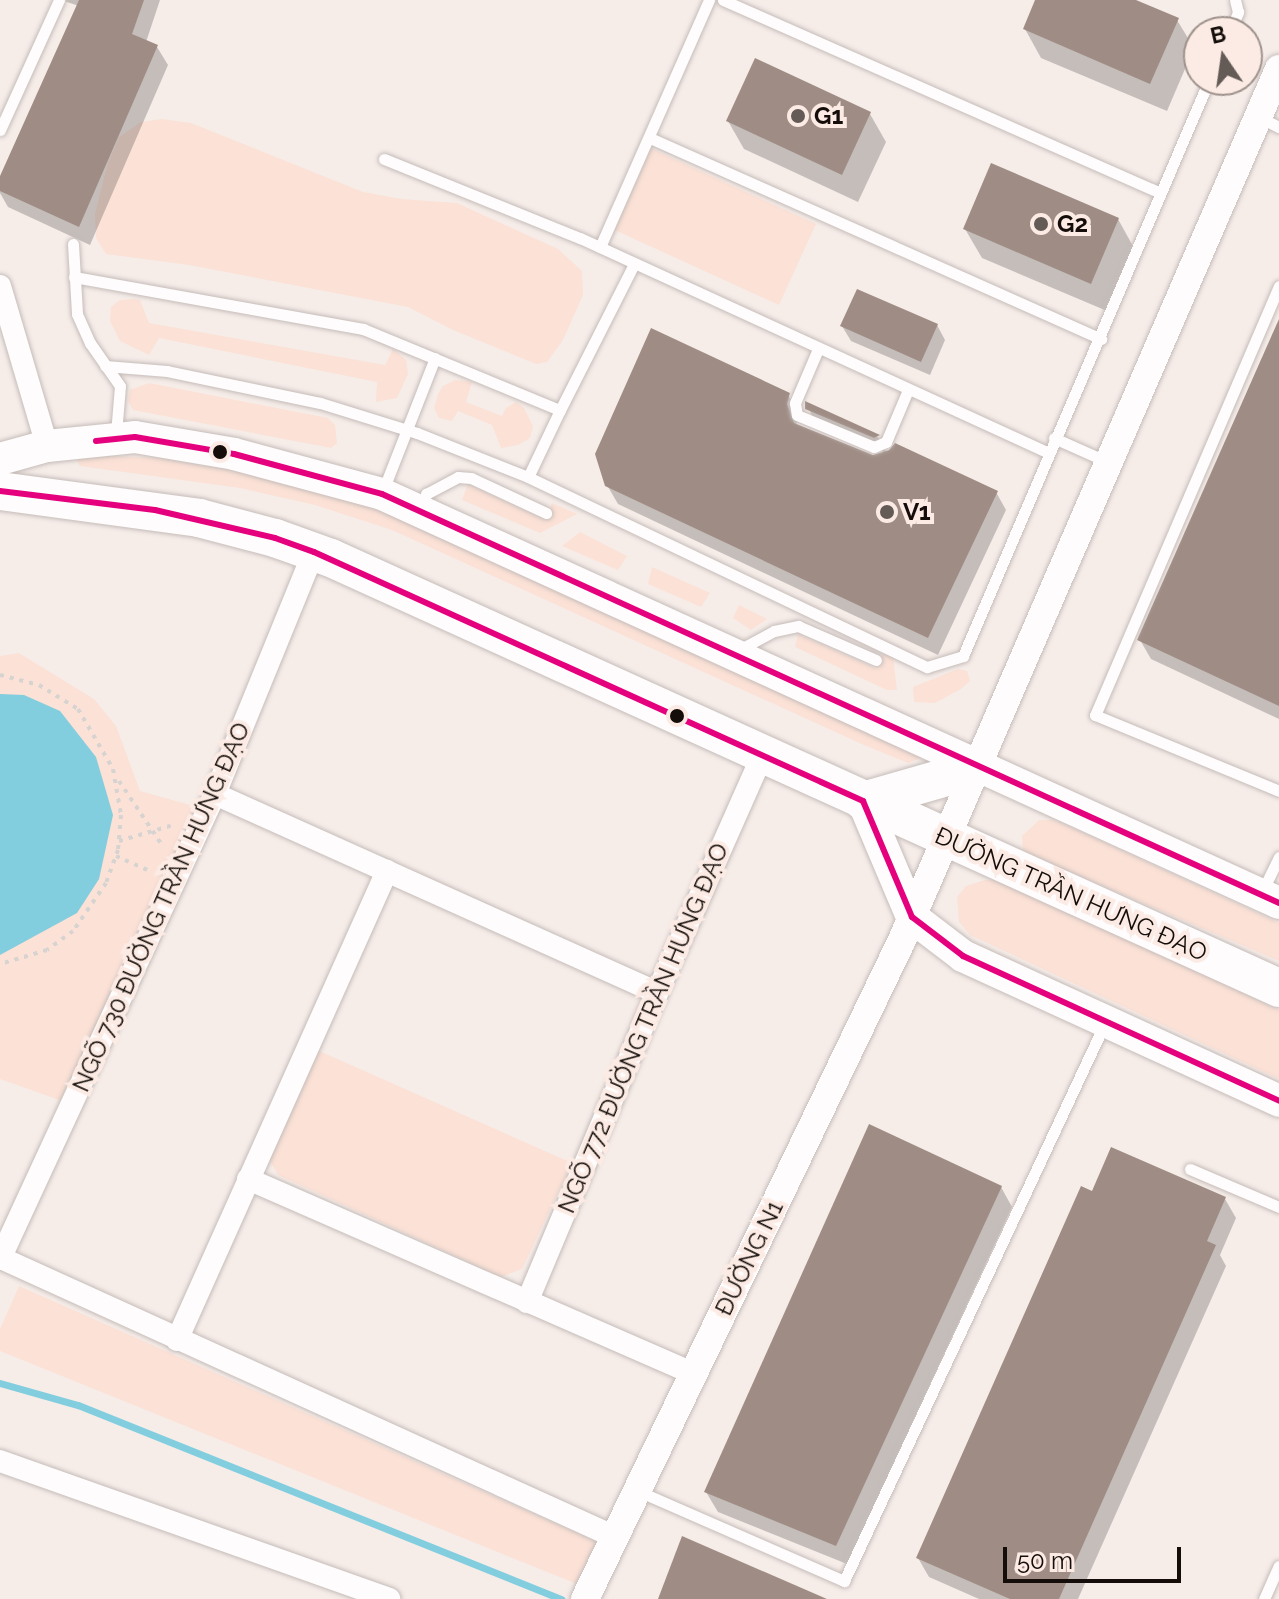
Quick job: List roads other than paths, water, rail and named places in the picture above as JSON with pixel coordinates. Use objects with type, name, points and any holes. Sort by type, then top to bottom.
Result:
[{"type":"highway","name":"ĐƯỜNG TRẦN HƯNG ĐẠO","points":[[0,491],[155,510],[275,538],[314,552],[1279,988]]},
{"type":"highway","points":[[863,801],[978,768]]},
{"type":"main road","points":[[0,459],[47,446],[135,437],[234,454],[382,494],[978,768],[1270,898]]},
{"type":"main road","points":[[863,801],[912,917],[963,956],[1279,1101]]},
{"type":"street","name":"ĐƯỜNG N1","points":[[585,1599],[948,838],[1110,462],[1269,122],[1279,69]]},
{"type":"street","points":[[0,286],[47,446]]},
{"type":"street","name":"NGÕ 730 ĐƯỜNG TRẦN HƯNG ĐẠO","points":[[0,1258],[215,794],[314,552]]},
{"type":"street","name":"NGÕ 772 ĐƯỜNG TRẦN HƯNG ĐẠO","points":[[527,1302],[657,993],[762,756]]},
{"type":"street","points":[[215,794],[657,993]]},
{"type":"street","points":[[177,1340],[387,871]]},
{"type":"street","points":[[248,1179],[693,1373]]},
{"type":"street","points":[[0,1258],[615,1537]]},
{"type":"street","points":[[0,1461],[361,1594],[389,1599]]},
{"type":"lane","points":[[0,130],[59,0]]},
{"type":"lane","points":[[600,247],[709,0]]},
{"type":"lane","points":[[723,0],[1159,192]]},
{"type":"lane","points":[[105,366],[167,371],[293,397],[407,429],[528,477],[927,667],[963,656],[972,641],[1047,452],[1101,339],[1159,192],[1202,96]]},
{"type":"lane","points":[[650,138],[1101,339]]},
{"type":"lane","points":[[384,159],[600,247],[1047,452]]},
{"type":"lane","points":[[73,244],[77,314],[105,366],[120,386],[115,439]]},
{"type":"lane","points":[[528,477],[634,264]]},
{"type":"lane","points":[[74,277],[363,329],[560,410]]},
{"type":"lane","points":[[1279,286],[1095,715],[1279,791]]},
{"type":"lane","points":[[818,349],[795,403],[797,415],[869,446],[880,445],[886,442],[908,390]]},
{"type":"lane","points":[[382,494],[435,358]]},
{"type":"lane","points":[[1054,438],[1110,462]]},
{"type":"lane","points":[[421,512],[426,494],[458,477],[471,478],[546,513]]},
{"type":"lane","points":[[733,654],[774,631],[798,626],[876,660]]},
{"type":"lane","points":[[1270,898],[1279,857]]},
{"type":"lane","points":[[637,1490],[844,1581],[1106,1021]]},
{"type":"lane","points":[[1190,1169],[1279,1207]]},
{"type":"lane","points":[[1264,1599],[1279,1566]]},
{"type":"water","points":[[0,694],[24,695],[60,711],[96,757],[113,815],[99,879],[77,913],[0,955]]},
{"type":"waterway","points":[[0,1383],[78,1405],[561,1599]]},
{"type":"place","name":"G1","points":[[798,116]]},
{"type":"place","name":"G2","points":[[1041,224]]},
{"type":"place","name":"V1","points":[[887,512]]}]
